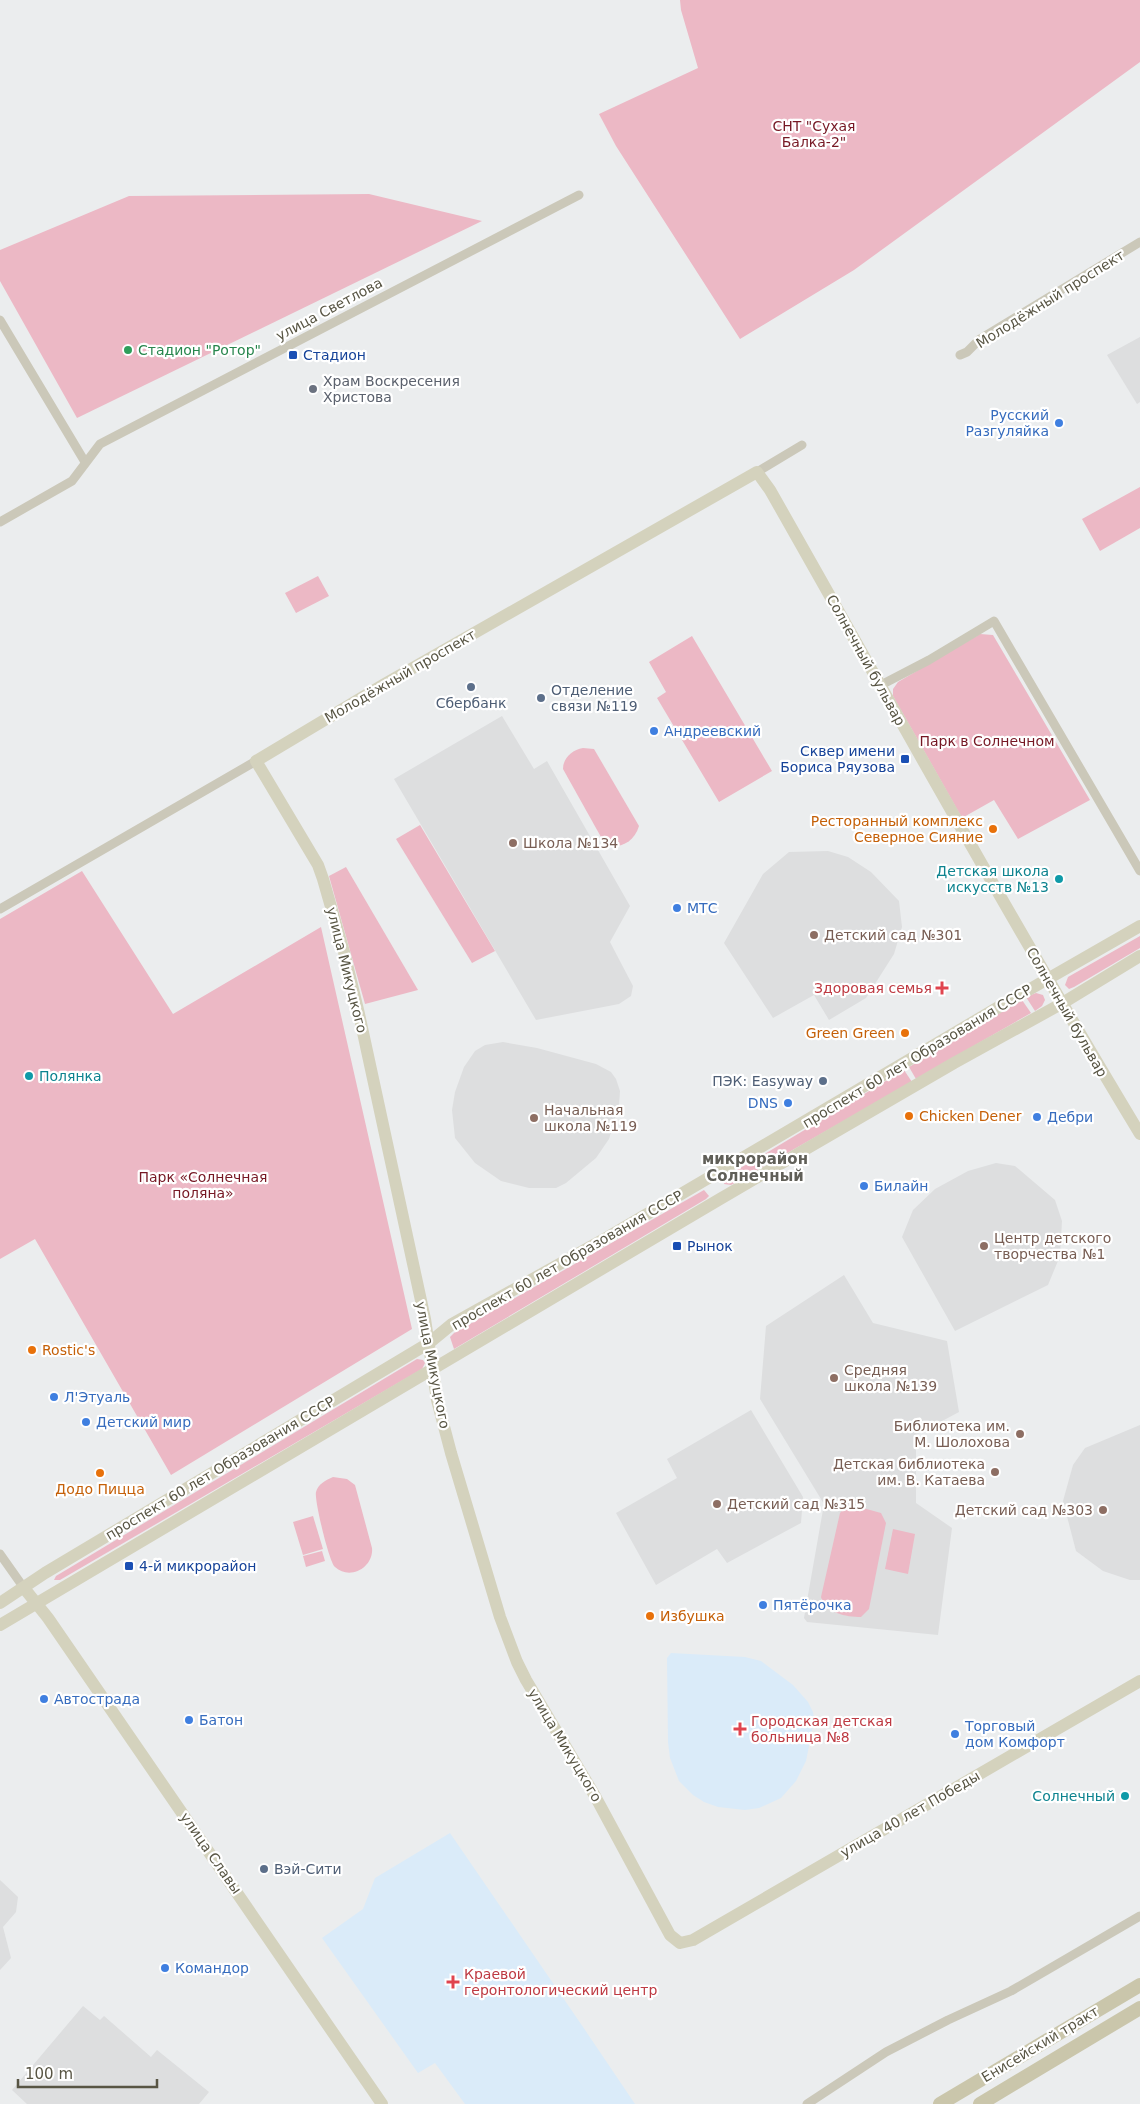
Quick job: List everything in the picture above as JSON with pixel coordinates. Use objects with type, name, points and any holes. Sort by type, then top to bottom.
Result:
[{"type":"main road","name":"Солнечный бульвар","points":[[757,472],[770,490],[1047,980],[1140,1134]]},
{"type":"main road","name":"Молодёжный проспект","points":[[256,761],[383,685],[757,472]]},
{"type":"main road","name":"улица Микуцкого","points":[[256,761],[318,865],[323,879],[359,1014],[429,1343],[438,1400],[451,1453],[500,1617],[516,1662],[589,1786],[670,1935],[680,1943]]},
{"type":"main road","name":"проспект 60 лет Образования СССР","points":[[0,1603],[45,1573],[429,1343],[452,1324],[709,1178],[1140,926]]},
{"type":"main road","name":"проспект 60 лет Образования СССР","points":[[0,1625],[720,1199],[954,1063],[1061,1004],[1140,956]]},
{"type":"main road","points":[[709,1178],[720,1199]]},
{"type":"main road","name":"улица Славы","points":[[24,1588],[38,1604],[382,2104]]},
{"type":"main road","name":"улица 40 лет Победы","points":[[680,1943],[693,1940],[1140,1681]]},
{"type":"main road","name":"Енисейский тракт","points":[[940,2104],[1011,2060],[1140,1985]]},
{"type":"main road","name":"Енисейский тракт","points":[[980,2104],[1140,2008]]},
{"type":"street","name":"улица Светлова","points":[[0,522],[72,481],[100,444],[579,195]]},
{"type":"street","name":"Молодёжный проспект","points":[[960,355],[967,352],[980,339],[1140,242]]},
{"type":"street","points":[[0,320],[85,462]]},
{"type":"street","name":"Молодёжный проспект","points":[[757,472],[802,445]]},
{"type":"street","points":[[881,685],[929,660],[994,621],[1140,871]]},
{"type":"street","name":"Молодёжный проспект","points":[[0,909],[256,761]]},
{"type":"street","points":[[0,1554],[24,1588]]},
{"type":"street","points":[[807,2104],[886,2052],[1010,1991],[1140,1916]]},
{"type":"shaded area","points":[[1140,337],[1140,402],[1137,404],[1107,355]]},
{"type":"shaded area","name":"Школа №134","points":[[502,716],[534,769],[547,761],[630,906],[610,942],[633,986],[631,996],[619,1004],[536,1020],[394,779]]},
{"type":"shaded area","name":"Детский сад №301","points":[[828,851],[848,857],[871,872],[899,901],[902,927],[894,954],[866,998],[829,1020],[814,995],[773,1018],[724,943],[763,874],[789,852]]},
{"type":"shaded area","name":"Начальная школа №119","points":[[503,1042],[537,1048],[596,1064],[611,1072],[616,1079],[620,1091],[619,1106],[609,1139],[596,1158],[566,1183],[556,1188],[529,1188],[501,1181],[475,1163],[455,1138],[452,1110],[455,1092],[464,1067],[475,1051],[485,1045]]},
{"type":"shaded area","name":"Центр детского творчества №1","points":[[996,1163],[1015,1166],[1055,1200],[1062,1221],[1060,1256],[1048,1285],[955,1331],[902,1237],[913,1210],[935,1189],[968,1171]]},
{"type":"shaded area","points":[[844,1275],[873,1323],[947,1341],[959,1412],[916,1435],[916,1503],[952,1528],[938,1635],[807,1622],[804,1618],[824,1504],[760,1399],[766,1326]]},
{"type":"shaded area","name":"Детский сад №315","points":[[751,1410],[803,1497],[801,1523],[727,1563],[717,1549],[656,1585],[616,1513],[677,1478],[667,1459]]},
{"type":"shaded area","name":"Детский сад №303","points":[[1140,1425],[1140,1580],[1130,1580],[1103,1571],[1076,1551],[1063,1501],[1073,1465],[1085,1448]]},
{"type":"shaded area","name":"Городская детская больница №8","points":[[671,1653],[745,1657],[761,1661],[793,1685],[808,1702],[813,1712],[814,1721],[806,1761],[796,1781],[781,1798],[759,1808],[745,1810],[718,1807],[704,1802],[693,1795],[679,1781],[670,1758],[668,1742],[667,1658]]},
{"type":"shaded area","name":"Краевой геронтологический центр","points":[[450,1833],[635,2104],[465,2104],[435,2063],[418,2073],[322,1938],[363,1909],[375,1878]]},
{"type":"shaded area","points":[[0,1880],[18,1897],[16,1912],[3,1927],[11,1958],[0,1970]]},
{"type":"shaded area","points":[[83,2006],[100,2020],[104,2016],[151,2057],[157,2050],[209,2092],[199,2104],[27,2104],[12,2090]]},
{"type":"green space","name":"СНТ \"Сухая Балка-2\"","points":[[680,0],[1140,0],[1140,62],[854,270],[740,339],[616,146],[599,114],[698,68],[681,10]]},
{"type":"green space","name":"Стадион \"Ротор\"","points":[[369,194],[482,221],[77,418],[0,281],[0,250],[129,196]]},
{"type":"green space","points":[[1140,487],[1140,528],[1100,551],[1082,519]]},
{"type":"green space","points":[[318,576],[329,596],[296,613],[285,593]]},
{"type":"green space","name":"Парк в Солнечном","points":[[980,634],[993,635],[1090,800],[1018,839],[994,800],[962,818],[893,696],[893,689],[898,682]]},
{"type":"green space","points":[[692,636],[772,771],[719,802],[657,698],[666,692],[649,662]]},
{"type":"green space","points":[[583,748],[594,749],[639,826],[637,832],[627,843],[617,846],[606,846],[563,769],[563,765],[569,755]]},
{"type":"green space","points":[[420,825],[495,951],[472,963],[396,839]]},
{"type":"green space","points":[[346,867],[418,990],[365,1004],[329,876]]},
{"type":"green space","name":"Парк «Солнечная поляна»","points":[[82,871],[173,1014],[321,927],[412,1329],[171,1475],[35,1239],[0,1259],[0,919]]},
{"type":"green space","points":[[1140,936],[1140,948],[1074,987],[1069,989],[1065,985],[1068,977]]},
{"type":"green space","points":[[1036,993],[1043,995],[1045,1000],[1042,1006],[1035,1011],[1026,997]]},
{"type":"green space","points":[[1022,1000],[1031,1013],[916,1079],[909,1067]]},
{"type":"green space","points":[[904,1070],[912,1082],[768,1164],[763,1155]]},
{"type":"green space","points":[[759,1157],[764,1166],[731,1185],[724,1184],[725,1177]]},
{"type":"green space","points":[[704,1190],[709,1196],[706,1199],[454,1349],[450,1337],[454,1333]]},
{"type":"green space","points":[[417,1359],[423,1360],[425,1363],[422,1369],[60,1580],[54,1580],[56,1576]]},
{"type":"green space","points":[[333,1477],[347,1479],[355,1485],[372,1548],[372,1555],[369,1561],[360,1570],[354,1572],[347,1573],[341,1571],[332,1563],[320,1517],[316,1492],[320,1485]]},
{"type":"green space","points":[[852,1505],[881,1513],[886,1523],[869,1609],[861,1617],[843,1615],[831,1610],[821,1597],[840,1513],[846,1506]]},
{"type":"green space","points":[[313,1516],[323,1549],[303,1555],[293,1522]]},
{"type":"green space","points":[[893,1529],[915,1534],[908,1574],[885,1569]]},
{"type":"green space","points":[[322,1551],[325,1561],[306,1567],[303,1556]]},
{"type":"place","name":"Стадион \"Ротор\"","points":[[128,350]]},
{"type":"place","name":"Стадион","points":[[293,355]]},
{"type":"place","name":"Храм Воскресения Христова","points":[[313,389]]},
{"type":"place","name":"Русский Разгуляйка","points":[[1059,423]]},
{"type":"place","name":"Сбербанк","points":[[471,687]]},
{"type":"place","name":"Отделение связи №119","points":[[541,698]]},
{"type":"place","name":"Андреевский","points":[[654,731]]},
{"type":"place","name":"Сквер имени Бориса Ряузова","points":[[905,759]]},
{"type":"place","name":"Ресторанный комплекс Северное Сияние","points":[[993,829]]},
{"type":"place","name":"Школа №134","points":[[513,843]]},
{"type":"place","name":"Детская школа искусств №13","points":[[1059,879]]},
{"type":"place","name":"МТС","points":[[677,908]]},
{"type":"place","name":"Детский сад №301","points":[[814,935]]},
{"type":"place","name":"Здоровая семья","points":[[942,988]]},
{"type":"place","name":"Green Green","points":[[905,1033]]},
{"type":"place","name":"Полянка","points":[[29,1076]]},
{"type":"place","name":"ПЭК: Easyway","points":[[823,1081]]},
{"type":"place","name":"DNS","points":[[788,1103]]},
{"type":"place","name":"Chicken Dener","points":[[909,1116]]},
{"type":"place","name":"Дебри","points":[[1037,1117]]},
{"type":"place","name":"Начальная школа №119","points":[[534,1118]]},
{"type":"place","name":"Билайн","points":[[864,1186]]},
{"type":"place","name":"Рынок","points":[[677,1246]]},
{"type":"place","name":"Центр детского творчества №1","points":[[984,1246]]},
{"type":"place","name":"Rostic's","points":[[32,1350]]},
{"type":"place","name":"Средняя школа №139","points":[[834,1378]]},
{"type":"place","name":"Л'Этуаль","points":[[54,1397]]},
{"type":"place","name":"Детский мир","points":[[86,1422]]},
{"type":"place","name":"Библиотека им. М. Шолохова","points":[[1020,1434]]},
{"type":"place","name":"Детская библиотека им. В. Катаева","points":[[995,1472]]},
{"type":"place","name":"Додо Пицца","points":[[100,1473]]},
{"type":"place","name":"Детский сад №315","points":[[717,1504]]},
{"type":"place","name":"Детский сад №303","points":[[1103,1510]]},
{"type":"place","name":"4-й микрорайон","points":[[129,1566]]},
{"type":"place","name":"Пятёрочка","points":[[763,1605]]},
{"type":"place","name":"Избушка","points":[[650,1616]]},
{"type":"place","name":"Автострада","points":[[44,1699]]},
{"type":"place","name":"Батон","points":[[189,1720]]},
{"type":"place","name":"Городская детская больница №8","points":[[740,1729]]},
{"type":"place","name":"Торговый дом Комфорт","points":[[955,1734]]},
{"type":"place","name":"Солнечный","points":[[1125,1796]]},
{"type":"place","name":"Вэй-Сити","points":[[264,1869]]},
{"type":"place","name":"Командор","points":[[165,1968]]},
{"type":"place","name":"Краевой геронтологический центр","points":[[453,1982]]},
{"type":"district","name":"микрорайон Солнечный","points":[[755,1168]]}]
